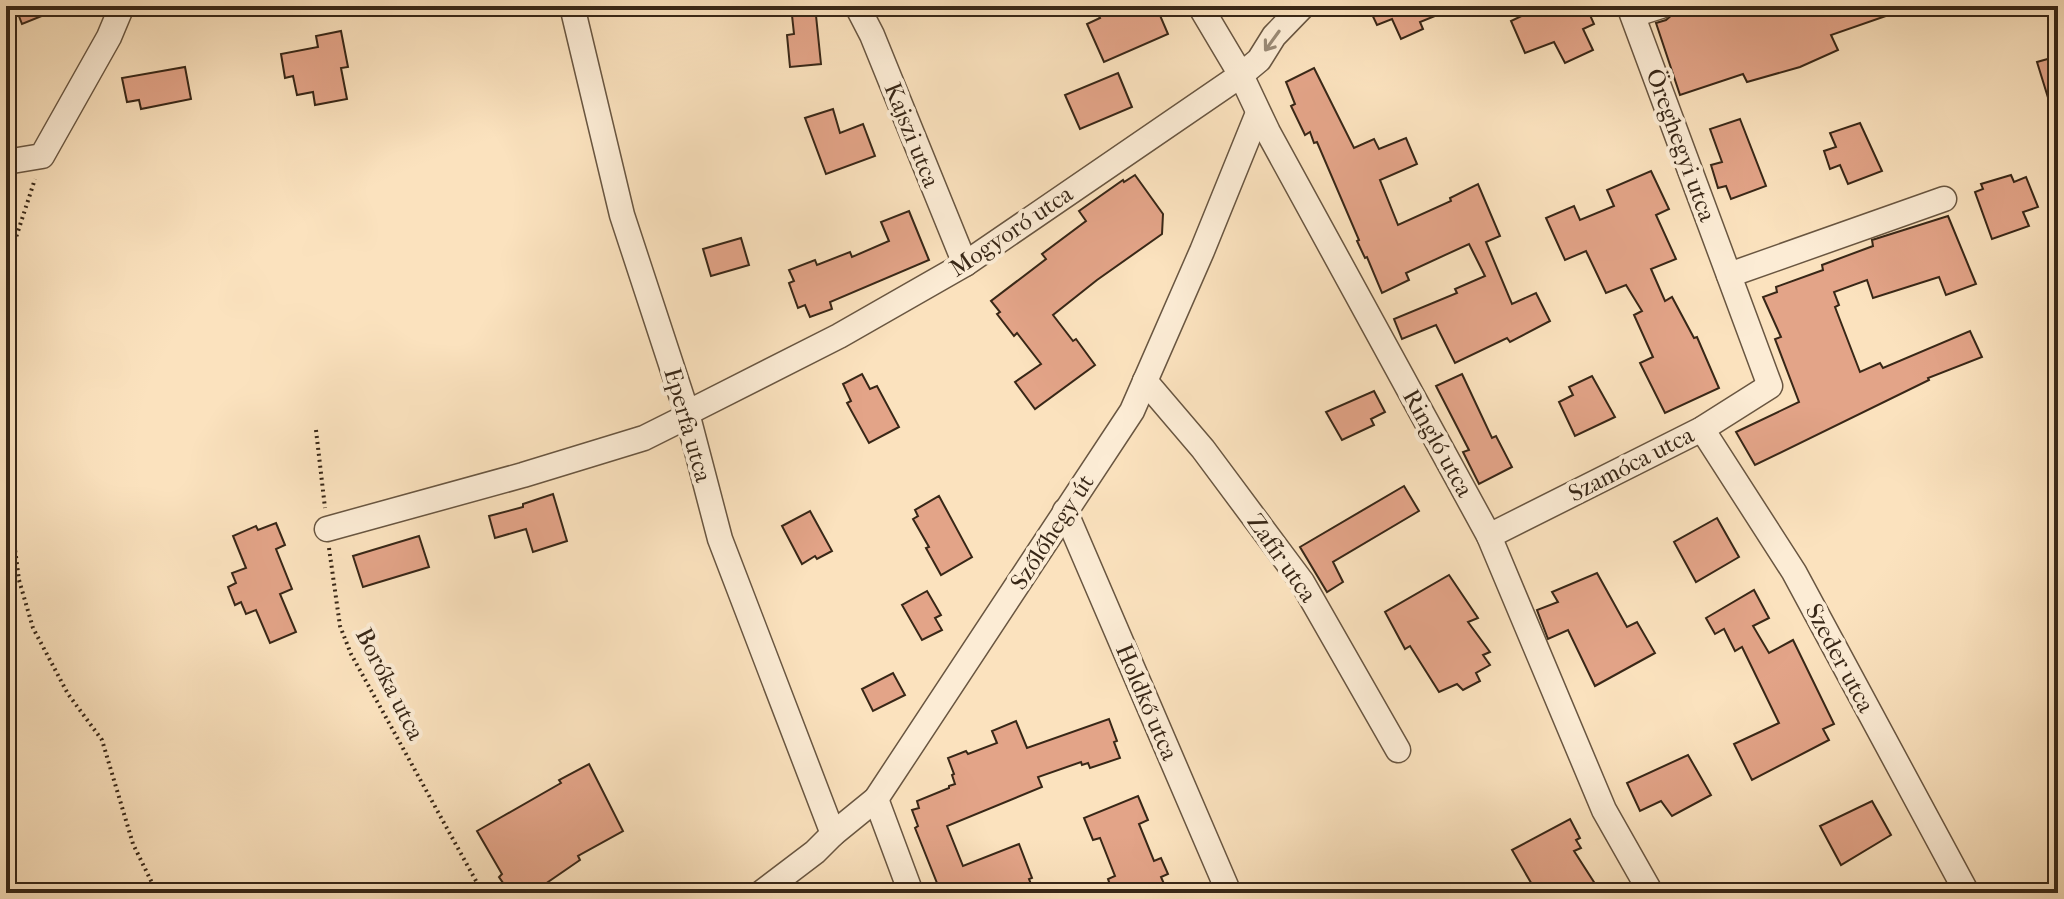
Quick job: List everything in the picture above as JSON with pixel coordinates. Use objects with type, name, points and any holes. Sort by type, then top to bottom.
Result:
[{"type":"street","points":[[6,162],[42,156],[109,37],[122,6]]},
{"type":"street","name":"Eperfa utca","points":[[572,6],[622,215],[687,414],[720,539],[833,834]]},
{"type":"street","name":"Kajszi utca","points":[[857,6],[872,35],[965,264]]},
{"type":"street","name":"Ringló utca","points":[[1200,6],[1241,75],[1258,113],[1489,536],[1604,810],[1651,893]]},
{"type":"street","name":"Mogyoró utca","points":[[327,529],[644,438],[839,336],[965,264],[1241,75],[1259,60],[1274,36],[1303,6]]},
{"type":"street","name":"Öreghegyi utca","points":[[1661,6],[1631,11],[1770,386]]},
{"type":"street","name":"Szőlőhegy út","points":[[761,893],[815,852],[876,799],[1132,411],[1258,113]]},
{"type":"street","points":[[1729,275],[1944,199]]},
{"type":"street","name":"Zafír utca","points":[[1145,381],[1203,449],[1302,582],[1398,750]]},
{"type":"street","name":"Szamóca utca","points":[[1489,536],[1702,429],[1770,386]]},
{"type":"street","name":"Szeder utca","points":[[1702,429],[1794,572],[1967,893]]},
{"type":"street","name":"Holdkő utca","points":[[1065,511],[1229,893]]},
{"type":"street","points":[[876,799],[911,893]]},
{"type":"path","points":[[6,289],[10,256],[42,156]]},
{"type":"path","name":"Boróka utca","points":[[316,430],[340,626],[351,654],[481,890]]},
{"type":"path","points":[[6,479],[19,580],[33,628],[68,694],[102,740],[133,844],[157,893]]},
{"type":"building","points":[[15,6],[64,6],[64,7],[22,24]]},
{"type":"building","points":[[791,6],[815,6],[821,64],[790,67],[787,35],[794,34]]},
{"type":"building","points":[[1094,6],[1156,6],[1168,34],[1104,62],[1087,24],[1100,18]]},
{"type":"building","points":[[1368,6],[1457,7],[1420,22],[1423,29],[1401,39],[1392,19],[1377,25]]},
{"type":"building","points":[[1543,6],[1586,6],[1594,24],[1583,29],[1593,50],[1565,63],[1554,42],[1525,53],[1511,21]]},
{"type":"building","points":[[1705,6],[1707,11],[1723,6],[1906,6],[1906,9],[1831,35],[1838,50],[1800,67],[1747,82],[1743,74],[1680,95],[1656,23]]},
{"type":"building","points":[[341,31],[348,67],[341,68],[347,99],[315,105],[313,92],[297,95],[293,76],[285,78],[281,54],[318,47],[316,36]]},
{"type":"building","points":[[2058,56],[2058,117],[2054,117],[2037,62]]},
{"type":"building","points":[[185,67],[191,99],[141,109],[139,100],[127,102],[122,78]]},
{"type":"building","points":[[1314,68],[1354,148],[1374,139],[1379,149],[1406,138],[1417,164],[1380,180],[1398,225],[1451,201],[1450,198],[1478,184],[1500,236],[1486,242],[1512,304],[1536,293],[1550,321],[1510,342],[1507,338],[1455,363],[1436,325],[1402,339],[1394,319],[1457,293],[1455,289],[1485,276],[1469,244],[1406,273],[1409,280],[1382,293],[1357,241],[1317,142],[1314,143],[1310,132],[1305,135],[1291,106],[1295,104],[1286,82]]},
{"type":"building","points":[[1118,73],[1132,107],[1080,129],[1065,95]]},
{"type":"building","points":[[833,109],[840,133],[863,124],[875,156],[826,174],[805,118]]},
{"type":"building","points":[[1740,119],[1766,186],[1731,199],[1726,186],[1718,188],[1711,165],[1722,162],[1710,129]]},
{"type":"building","points":[[1860,123],[1882,171],[1848,184],[1840,165],[1830,169],[1824,151],[1836,147],[1830,133]]},
{"type":"building","points":[[1651,171],[1669,209],[1656,215],[1676,259],[1651,269],[1665,301],[1672,297],[1694,338],[1697,337],[1719,388],[1665,413],[1640,363],[1653,357],[1634,315],[1642,311],[1626,285],[1606,293],[1586,251],[1565,260],[1546,218],[1574,206],[1580,220],[1614,206],[1607,190]]},
{"type":"building","points":[[1135,175],[1163,214],[1162,234],[1053,315],[1095,365],[1035,409],[1015,382],[1041,364],[1017,333],[1014,336],[991,301],[1046,259],[1042,254],[1086,221],[1079,211]]},
{"type":"building","points":[[2011,175],[2014,182],[2026,177],[2038,207],[2023,212],[2029,226],[1992,239],[1975,192],[1983,189],[1981,184]]},
{"type":"building","points":[[909,211],[929,260],[830,302],[832,309],[810,317],[805,305],[798,308],[789,283],[794,281],[789,270],[815,260],[817,265],[850,252],[852,257],[889,241],[881,222]]},
{"type":"building","points":[[1948,216],[1976,284],[1946,295],[1939,277],[1873,298],[1867,280],[1834,292],[1839,305],[1835,307],[1860,372],[1880,363],[1883,368],[1970,331],[1982,357],[1928,378],[1755,465],[1736,432],[1799,402],[1775,339],[1781,337],[1763,297],[1777,292],[1776,287],[1823,270],[1822,265],[1873,246],[1872,240]]},
{"type":"building","points":[[741,238],[749,265],[711,276],[703,249]]},
{"type":"building","points":[[862,374],[870,389],[877,386],[899,427],[869,443],[847,403],[851,401],[843,384]]},
{"type":"building","points":[[1462,374],[1492,438],[1496,436],[1512,467],[1479,484],[1463,452],[1469,450],[1436,386]]},
{"type":"building","points":[[1592,376],[1615,417],[1575,436],[1559,402],[1573,395],[1569,387]]},
{"type":"building","points":[[1374,391],[1385,412],[1371,419],[1374,425],[1342,440],[1326,412]]},
{"type":"building","points":[[1404,486],[1419,511],[1333,562],[1343,582],[1327,592],[1300,547]]},
{"type":"building","points":[[553,494],[567,541],[533,552],[526,529],[495,538],[489,516],[523,507],[523,504]]},
{"type":"building","points":[[939,496],[972,557],[941,575],[913,519],[918,516],[915,510]]},
{"type":"building","points":[[810,511],[832,551],[802,564],[782,526]]},
{"type":"building","points":[[1717,518],[1739,557],[1696,582],[1674,542]]},
{"type":"building","points":[[276,523],[285,545],[276,549],[292,589],[280,594],[296,632],[270,643],[256,610],[246,614],[241,602],[235,605],[228,587],[236,583],[232,573],[246,568],[233,536],[256,526],[258,530]]},
{"type":"building","points":[[419,536],[429,567],[363,587],[353,556]]},
{"type":"building","points":[[1597,573],[1627,627],[1637,622],[1655,653],[1595,686],[1568,630],[1548,639],[1537,610],[1558,602],[1552,592]]},
{"type":"building","points":[[1449,575],[1478,618],[1468,622],[1490,652],[1483,655],[1490,665],[1476,673],[1480,681],[1463,690],[1457,684],[1439,692],[1410,646],[1405,649],[1385,612]]},
{"type":"building","points":[[1754,590],[1769,618],[1753,626],[1769,653],[1793,640],[1834,724],[1823,729],[1829,740],[1752,780],[1734,744],[1779,723],[1742,647],[1735,651],[1724,629],[1715,634],[1706,618]]},
{"type":"building","points":[[927,591],[941,615],[935,618],[942,630],[922,640],[902,605]]},
{"type":"building","points":[[893,673],[905,695],[873,711],[862,689]]},
{"type":"building","points":[[1109,719],[1120,758],[1090,768],[1088,763],[1082,765],[1081,762],[1038,777],[1042,787],[947,826],[963,866],[1019,844],[1033,889],[1022,893],[941,893],[915,828],[918,826],[912,810],[919,808],[917,801],[955,784],[948,758],[997,743],[992,731],[1016,721],[1027,748]]},
{"type":"building","points":[[1688,755],[1711,795],[1672,816],[1661,801],[1640,811],[1627,783]]},
{"type":"building","points":[[589,764],[623,831],[578,856],[580,860],[532,893],[510,893],[477,831]]},
{"type":"building","points":[[1138,796],[1148,820],[1139,824],[1154,861],[1161,858],[1168,874],[1161,877],[1168,893],[1113,893],[1108,879],[1115,876],[1100,838],[1093,840],[1084,818]]},
{"type":"building","points":[[1872,801],[1891,835],[1841,865],[1820,826]]},
{"type":"building","points":[[1570,819],[1580,838],[1576,840],[1581,848],[1574,851],[1601,893],[1537,893],[1512,850]]}]
